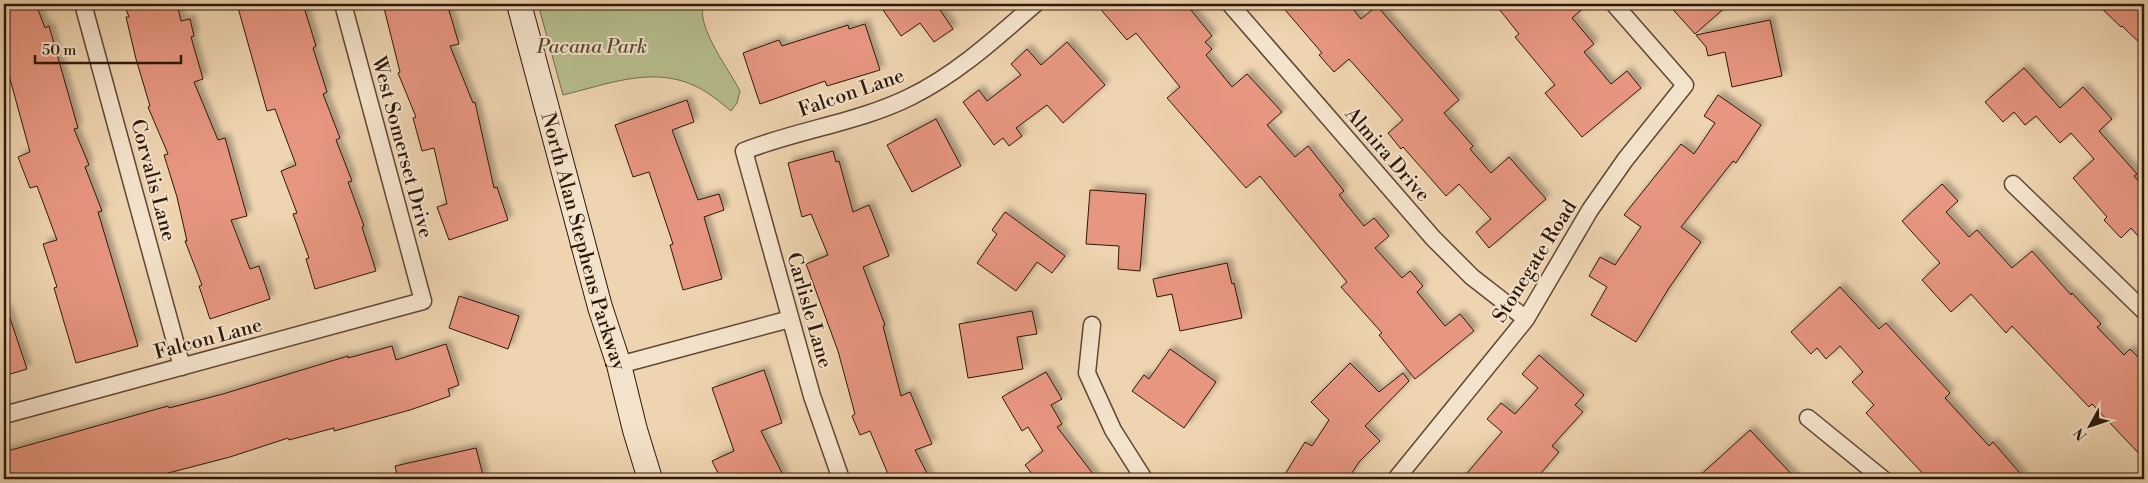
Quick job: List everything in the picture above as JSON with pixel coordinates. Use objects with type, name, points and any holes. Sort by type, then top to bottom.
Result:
[{"type":"street","name":"Corvalis Lane","points":[[83,4],[182,367]]},
{"type":"street","name":"West Somerset Drive","points":[[343,4],[423,301]]},
{"type":"street","name":"North Alan Stephens Parkway","points":[[519,4],[600,306],[619,365],[635,430],[650,479]]},
{"type":"street","name":"Falcon Lane","points":[[744,151],[775,139],[866,113],[910,97],[945,76],[983,48],[1035,4]]},
{"type":"street","name":"Almira Drive","points":[[1230,4],[1433,238],[1472,277],[1526,319]]},
{"type":"street","name":"Stonegate Road","points":[[1396,479],[1526,319],[1590,210],[1620,167],[1685,85],[1614,4]]},
{"type":"street","name":"Carlisle Lane","points":[[744,151],[812,396],[841,479]]},
{"type":"street","points":[[2013,184],[2144,311]]},
{"type":"street","name":"Falcon Lane","points":[[4,415],[423,301]]},
{"type":"street","points":[[619,365],[790,319]]},
{"type":"street","points":[[1092,325],[1087,373],[1113,430],[1144,479]]},
{"type":"street","points":[[1808,418],[1884,479]]},
{"type":"green space","name":"Pacana Park","points":[[538,4],[703,4],[702,14],[709,37],[740,91],[737,103],[731,111],[713,96],[698,87],[661,77],[628,79],[563,95]]},
{"type":"building","points":[[4,4],[36,4],[45,28],[49,26],[78,128],[74,129],[89,165],[85,167],[102,211],[98,212],[138,346],[76,363],[54,288],[57,287],[43,244],[57,240],[37,186],[30,188],[18,157],[30,152],[4,57]]},
{"type":"building","points":[[124,4],[177,4],[181,21],[190,19],[194,36],[191,37],[203,79],[194,82],[218,140],[225,138],[247,216],[231,220],[250,269],[259,266],[270,299],[210,319],[199,286],[202,285],[185,241],[187,241],[177,197],[164,155],[168,154],[148,107],[150,106],[136,59],[126,17],[129,17]]},
{"type":"building","points":[[237,4],[303,4],[316,46],[313,48],[327,92],[323,94],[340,138],[336,140],[352,181],[348,182],[364,226],[362,227],[376,271],[315,289],[306,259],[309,258],[293,214],[297,213],[281,171],[296,165],[275,109],[267,111]]},
{"type":"building","points":[[383,4],[447,4],[459,44],[450,46],[473,103],[475,102],[494,188],[497,187],[508,220],[449,240],[437,207],[447,204],[434,148],[422,151],[413,118],[416,117],[398,73],[400,72]]},
{"type":"building","points":[[879,4],[936,4],[953,29],[934,42],[920,23],[901,36]]},
{"type":"building","points":[[1096,4],[1186,4],[1212,36],[1205,42],[1212,49],[1206,55],[1232,87],[1247,74],[1282,112],[1267,125],[1295,157],[1308,146],[1344,191],[1339,195],[1364,226],[1374,218],[1389,236],[1375,248],[1402,278],[1410,271],[1423,286],[1417,292],[1445,326],[1460,314],[1474,331],[1415,379],[1379,335],[1382,333],[1341,287],[1347,282],[1260,176],[1246,188],[1167,98],[1180,87],[1136,33],[1127,40]]},
{"type":"building","points":[[1280,4],[1349,4],[1361,19],[1377,6],[1459,100],[1444,113],[1473,146],[1470,149],[1491,173],[1509,157],[1546,199],[1489,248],[1476,232],[1491,219],[1459,184],[1446,196],[1403,147],[1401,149],[1388,133],[1403,120],[1349,59],[1334,72],[1319,55],[1322,53]]},
{"type":"building","points":[[1495,4],[1588,4],[1572,18],[1594,44],[1584,52],[1611,84],[1627,71],[1641,88],[1582,137],[1545,93],[1555,85],[1515,37],[1519,34]]},
{"type":"building","points":[[1668,4],[1729,4],[1695,34]]},
{"type":"building","points":[[2097,4],[2144,4],[2144,47],[2121,27]]},
{"type":"building","points":[[1770,20],[1782,76],[1732,87],[1725,52],[1708,56],[1706,47],[1696,35]]},
{"type":"building","points":[[865,24],[880,70],[827,86],[825,81],[760,104],[743,53],[779,40],[782,46],[848,25],[849,29]]},
{"type":"building","points":[[1067,42],[1105,85],[1063,123],[1047,105],[1016,128],[1022,136],[1009,146],[1003,138],[994,145],[963,102],[979,90],[987,101],[1021,75],[1011,64],[1027,49],[1041,65]]},
{"type":"building","points":[[2024,68],[2060,108],[2083,87],[2112,119],[2099,131],[2137,174],[2134,176],[2144,187],[2144,243],[2131,228],[2121,238],[2104,220],[2107,217],[2073,178],[2094,159],[2071,133],[2060,143],[2036,116],[2025,125],[2014,112],[2003,122],[1985,102]]},
{"type":"building","points":[[1718,95],[1761,125],[1736,163],[1733,161],[1681,227],[1701,242],[1669,288],[1636,342],[1591,315],[1607,287],[1589,276],[1600,257],[1615,265],[1641,227],[1624,215],[1681,144],[1694,154],[1715,123],[1704,116]]},
{"type":"building","points":[[687,100],[694,122],[672,130],[698,200],[719,194],[724,210],[704,217],[722,279],[683,290],[670,245],[673,244],[649,172],[633,177],[615,125]]},
{"type":"building","points":[[936,119],[961,166],[912,192],[887,145]]},
{"type":"building","points":[[833,151],[836,162],[839,161],[853,212],[869,205],[889,256],[863,267],[885,325],[883,326],[901,396],[910,392],[932,444],[915,450],[930,479],[890,479],[870,431],[860,435],[852,416],[855,414],[838,351],[806,264],[828,255],[811,214],[802,217],[788,163]]},
{"type":"building","points":[[1942,184],[1958,201],[1946,212],[1969,237],[1977,230],[2012,268],[2032,251],[2071,295],[2072,293],[2101,324],[2097,327],[2124,355],[2130,349],[2144,363],[2144,459],[2092,404],[2089,407],[2012,326],[2006,333],[1971,294],[1951,312],[1922,280],[1940,263],[1902,221]]},
{"type":"building","points":[[1090,190],[1146,194],[1140,271],[1118,269],[1119,246],[1086,244]]},
{"type":"building","points":[[1005,212],[1065,256],[1052,273],[1037,262],[1016,291],[977,263],[997,234],[992,230]]},
{"type":"building","points":[[1227,263],[1242,318],[1180,331],[1172,294],[1157,297],[1153,279]]},
{"type":"building","points":[[1840,287],[1879,329],[1886,323],[1950,393],[1945,398],[1989,446],[1993,442],[2025,479],[1928,479],[1866,413],[1874,405],[1852,382],[1863,372],[1840,346],[1826,359],[1817,348],[1811,354],[1791,332]]},
{"type":"building","points":[[459,296],[519,316],[508,349],[449,328]]},
{"type":"building","points":[[4,309],[7,309],[27,369],[4,376]]},
{"type":"building","points":[[1032,311],[1037,334],[1017,337],[1023,369],[968,378],[959,324]]},
{"type":"building","points":[[446,344],[459,385],[448,389],[450,396],[410,410],[334,431],[334,428],[289,440],[288,438],[230,457],[145,479],[6,479],[4,452],[168,406],[169,408],[223,394],[348,356],[348,358],[392,346],[396,360]]},
{"type":"building","points":[[1170,349],[1216,382],[1184,428],[1132,391],[1144,375],[1149,379]]},
{"type":"building","points":[[1539,355],[1584,395],[1575,405],[1583,412],[1552,446],[1559,452],[1536,479],[1462,479],[1502,432],[1487,419],[1501,403],[1515,414],[1538,388],[1522,374]]},
{"type":"building","points":[[1350,363],[1379,392],[1403,373],[1409,381],[1365,426],[1380,441],[1359,462],[1348,479],[1282,479],[1305,442],[1312,446],[1329,420],[1311,402]]},
{"type":"building","points":[[764,370],[782,423],[761,431],[785,479],[721,479],[712,461],[734,451],[712,388]]},
{"type":"building","points":[[1046,372],[1062,399],[1051,405],[1062,424],[1057,427],[1097,479],[1036,479],[1025,465],[1043,451],[1028,427],[1022,431],[1002,397]]},
{"type":"building","points":[[1750,430],[1796,479],[1696,479]]},
{"type":"building","points":[[476,448],[484,479],[398,479],[395,466]]}]
